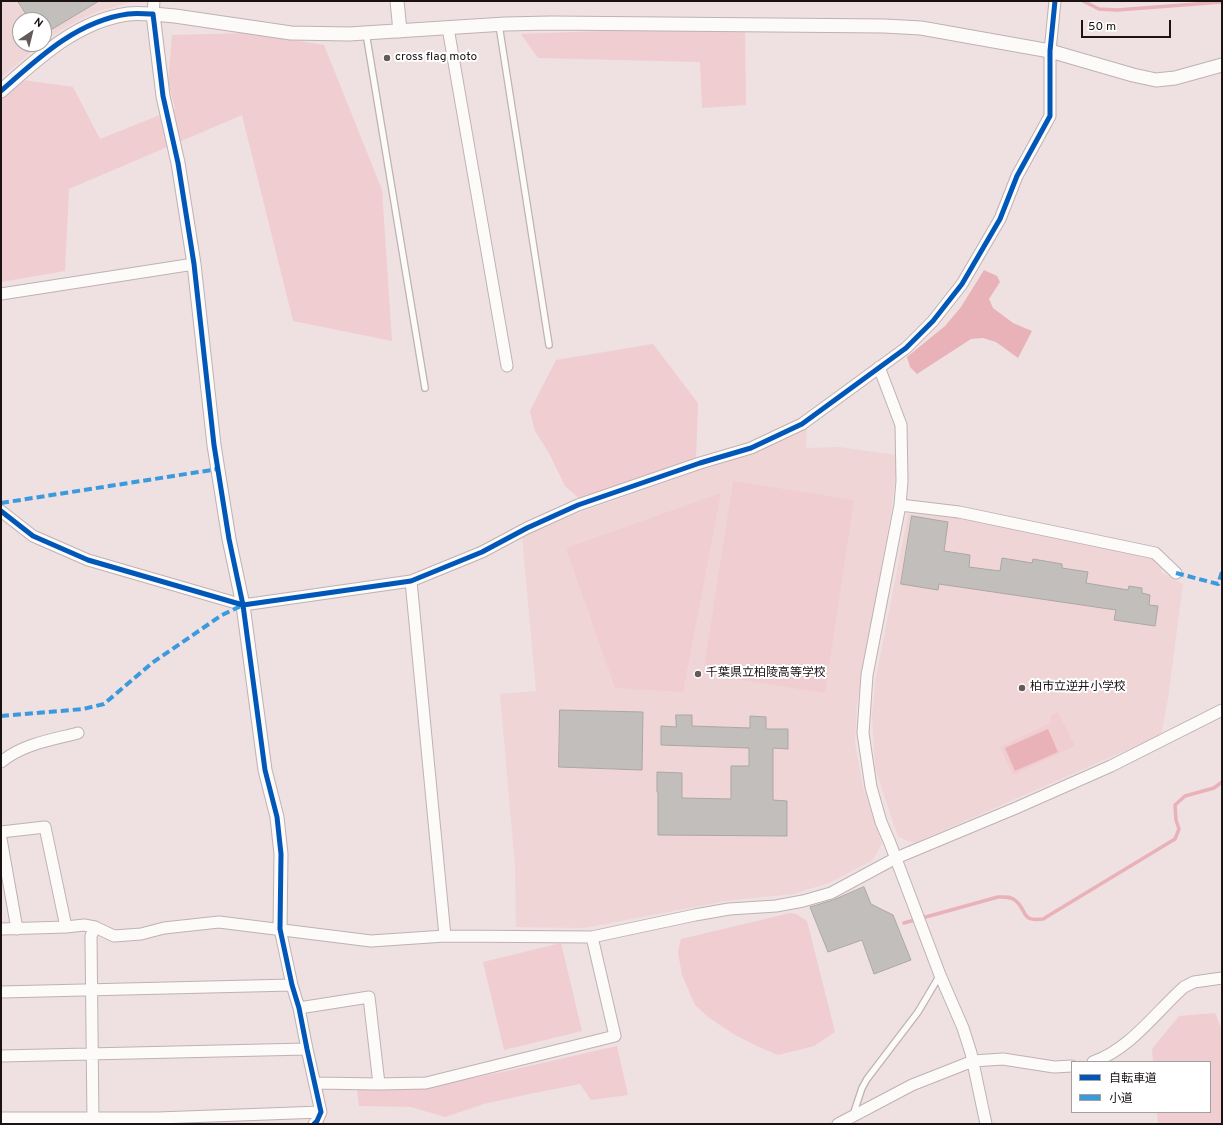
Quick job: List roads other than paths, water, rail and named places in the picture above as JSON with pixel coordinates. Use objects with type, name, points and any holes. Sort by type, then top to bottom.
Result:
[{"type":"street","points":[[1,1118],[39,1121],[319,1120],[315,1083],[280,929],[281,854],[277,818],[265,770],[243,605],[229,539],[214,445],[194,264],[178,163],[163,96],[153,14],[154,1]]},
{"type":"street","points":[[397,1],[400,31]]},
{"type":"street","points":[[1,511],[33,536],[88,560],[243,605],[411,581],[482,552],[527,528],[578,505],[757,445],[802,424],[906,348],[933,321],[962,284],[1000,219],[1017,176],[1050,116],[1050,51],[1055,1]]},
{"type":"street","points":[[1,91],[48,50],[63,40],[78,31],[104,20],[129,14],[175,16],[291,33],[349,34],[499,24],[559,23],[884,26],[921,28],[1050,51],[1133,75],[1156,80],[1174,78],[1222,65]]},
{"type":"street","points":[[448,28],[507,366]]},
{"type":"street","points":[[1,294],[194,264]]},
{"type":"street","points":[[879,367],[901,425],[902,481],[900,505],[867,675],[862,733],[871,787],[881,822],[940,975],[963,1028],[973,1061],[986,1124]]},
{"type":"street","points":[[900,505],[959,512],[1155,553],[1176,573]]},
{"type":"street","points":[[411,581],[445,936]]},
{"type":"street","points":[[1,929],[84,925],[114,936],[141,934],[164,928],[219,922],[371,941],[445,936],[592,937],[729,909],[776,906],[803,901],[832,893],[896,858],[1016,808],[1111,766],[1222,710]]},
{"type":"street","points":[[1,762],[8,756],[26,746],[78,733]]},
{"type":"street","points":[[1,832],[45,827],[66,927]]},
{"type":"street","points":[[1,839],[17,929]]},
{"type":"street","points":[[93,1121],[91,936],[95,928]]},
{"type":"street","points":[[315,1083],[426,1083],[615,1036],[592,937]]},
{"type":"street","points":[[1096,1061],[1122,1046],[1184,987],[1194,982],[1222,978]]},
{"type":"street","points":[[1,992],[292,985]]},
{"type":"street","points":[[299,1008],[369,997],[378,1084]]},
{"type":"street","points":[[1,1056],[307,1049]]},
{"type":"street","points":[[838,1124],[912,1085],[973,1061],[1003,1059],[1054,1068],[1071,1066]]},
{"type":"lane","points":[[499,24],[549,345]]},
{"type":"lane","points":[[366,33],[425,388]]},
{"type":"lane","points":[[852,1116],[862,1088],[918,1012],[940,975]]},
{"type":"waterway","points":[[1083,1],[1099,9],[1117,10],[1222,2]]},
{"type":"waterway","points":[[904,923],[998,897],[1014,899],[1020,905],[1025,915],[1031,919],[1043,919],[1175,839],[1179,829],[1176,820],[1175,805],[1185,796],[1214,788],[1222,782]]},
{"type":"place","name":"cross flag moto","points":[[387,58]]},
{"type":"place","name":"千葉県立柏陵高等学校","points":[[698,674]]},
{"type":"place","name":"柏市立逆井小学校","points":[[1022,688]]}]
